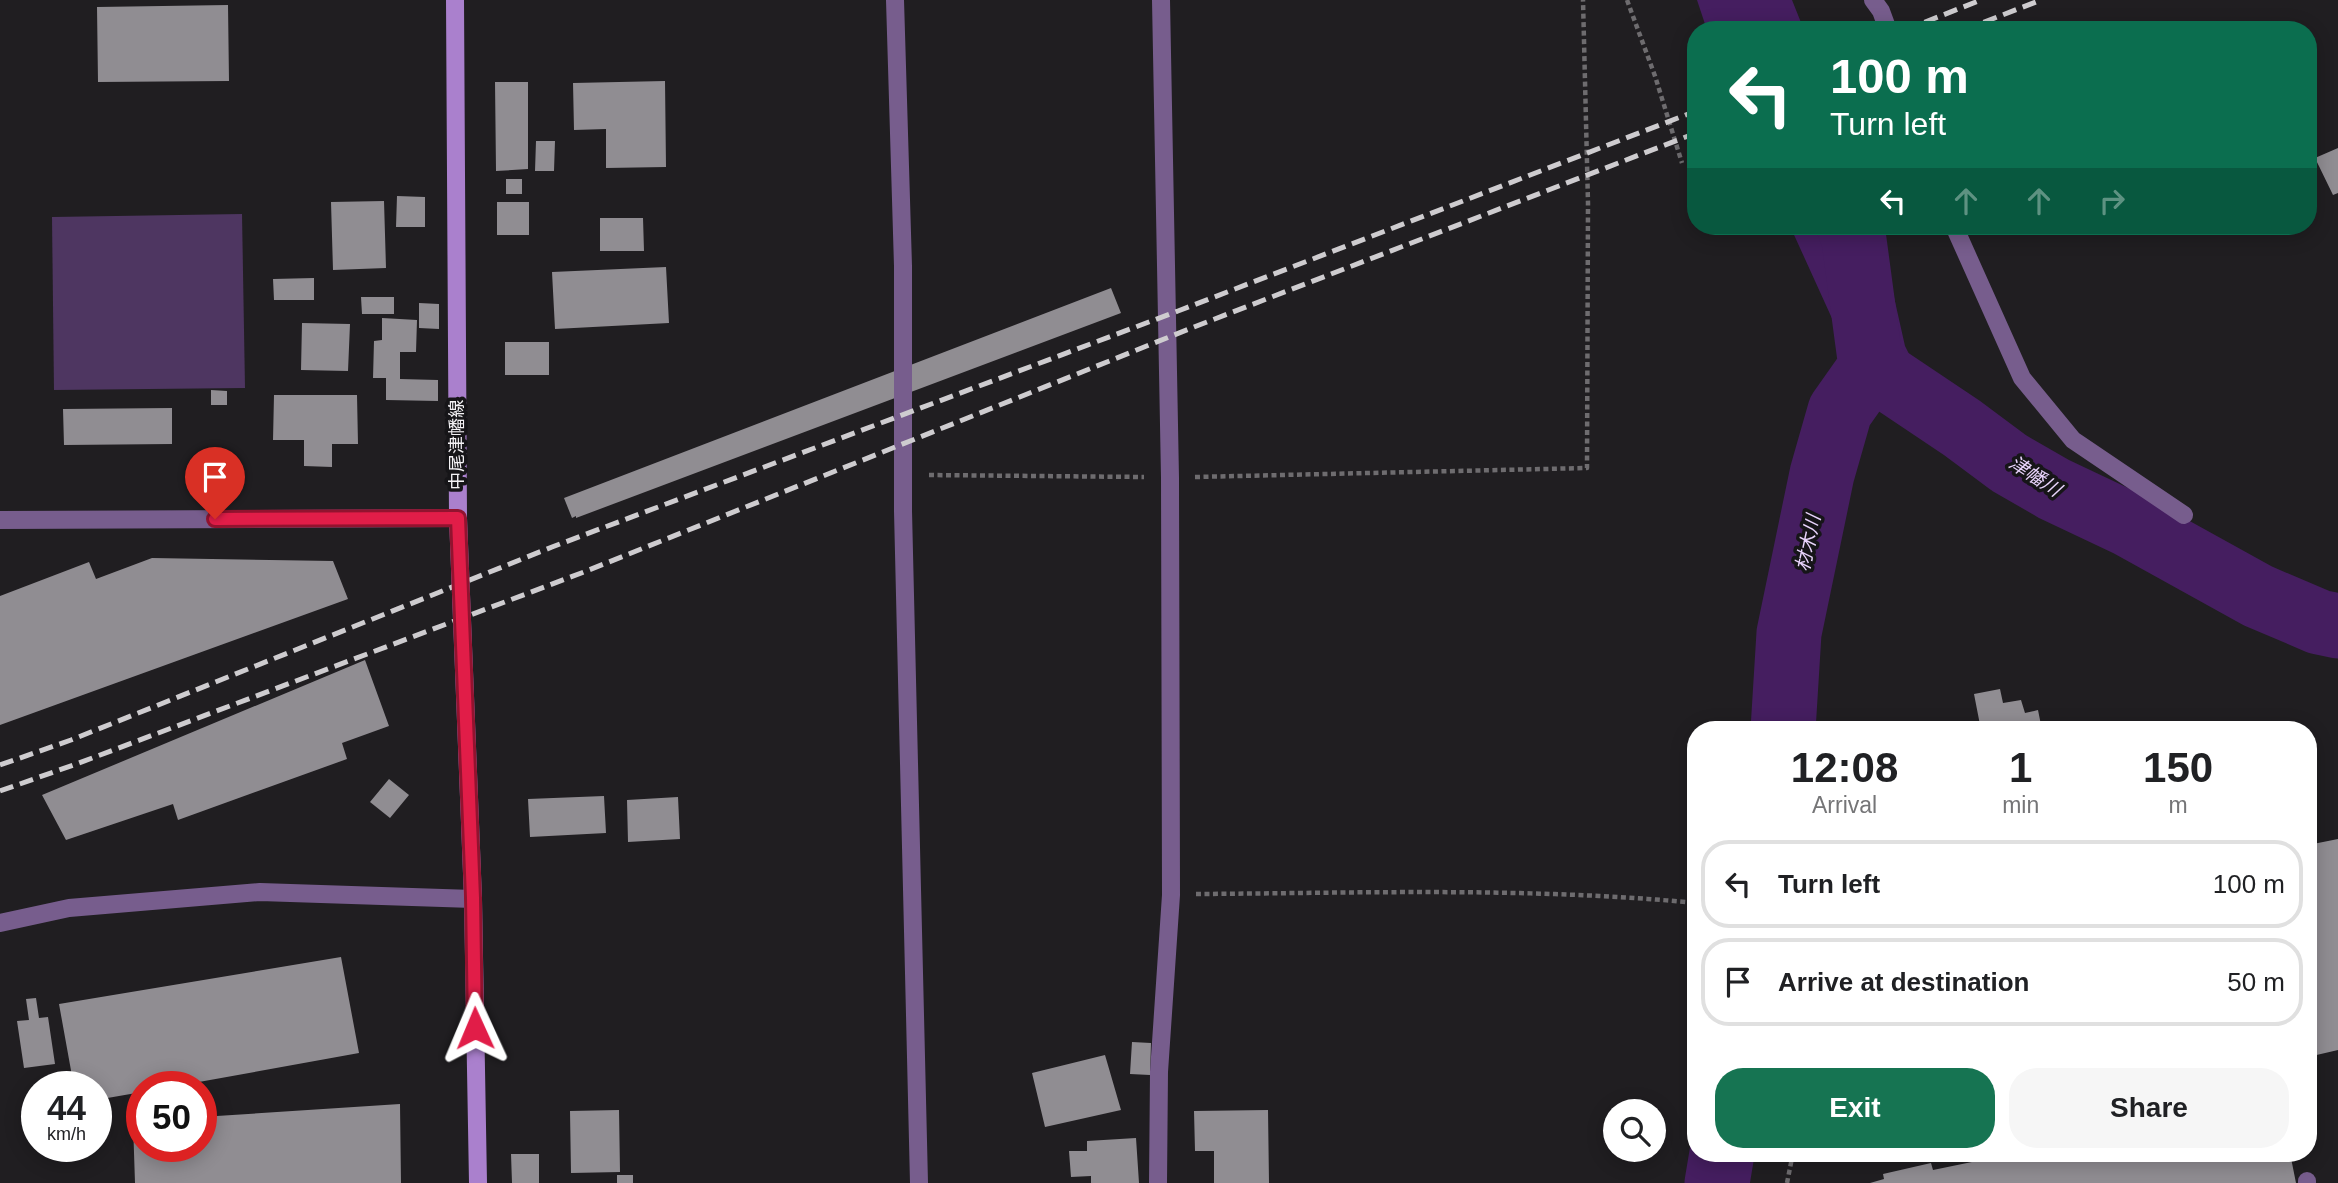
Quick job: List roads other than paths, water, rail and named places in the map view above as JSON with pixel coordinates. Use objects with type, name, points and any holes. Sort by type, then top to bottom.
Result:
[{"type":"main road","name":"中尾津幡線","points":[[455,0],[458,518],[473,898],[478,1183]]},
{"type":"street","points":[[895,0],[903,266],[903,474],[919,1183]]},
{"type":"street","points":[[1158,1183],[1159,1072],[1171,895],[1170,478],[1161,0]]},
{"type":"street","points":[[1873,0],[1885,21]]},
{"type":"street","points":[[1958,235],[2022,378],[2073,440],[2184,515]]},
{"type":"street","points":[[0,520],[458,518]]},
{"type":"street","points":[[0,923],[69,908],[260,892],[473,898]]},
{"type":"waterway","name":"津幡川","points":[[1852,235],[1871,367],[2009,463],[2054,489],[2128,524],[2258,596],[2319,622],[2338,626]]},
{"type":"waterway","name":"材木川","points":[[1784,721],[1789,633],[1822,474],[1840,411],[1871,367]]},
{"type":"waterway","name":"材木川","points":[[1717,1183],[1720,1162]]},
{"type":"railway","points":[[1928,21],[1981,0]]},
{"type":"railway","points":[[1987,21],[2041,0]]},
{"type":"railway","points":[[0,765],[71,740],[552,547],[1178,311],[1687,114]]},
{"type":"railway","points":[[0,791],[584,572],[1194,327],[1687,136]]}]
